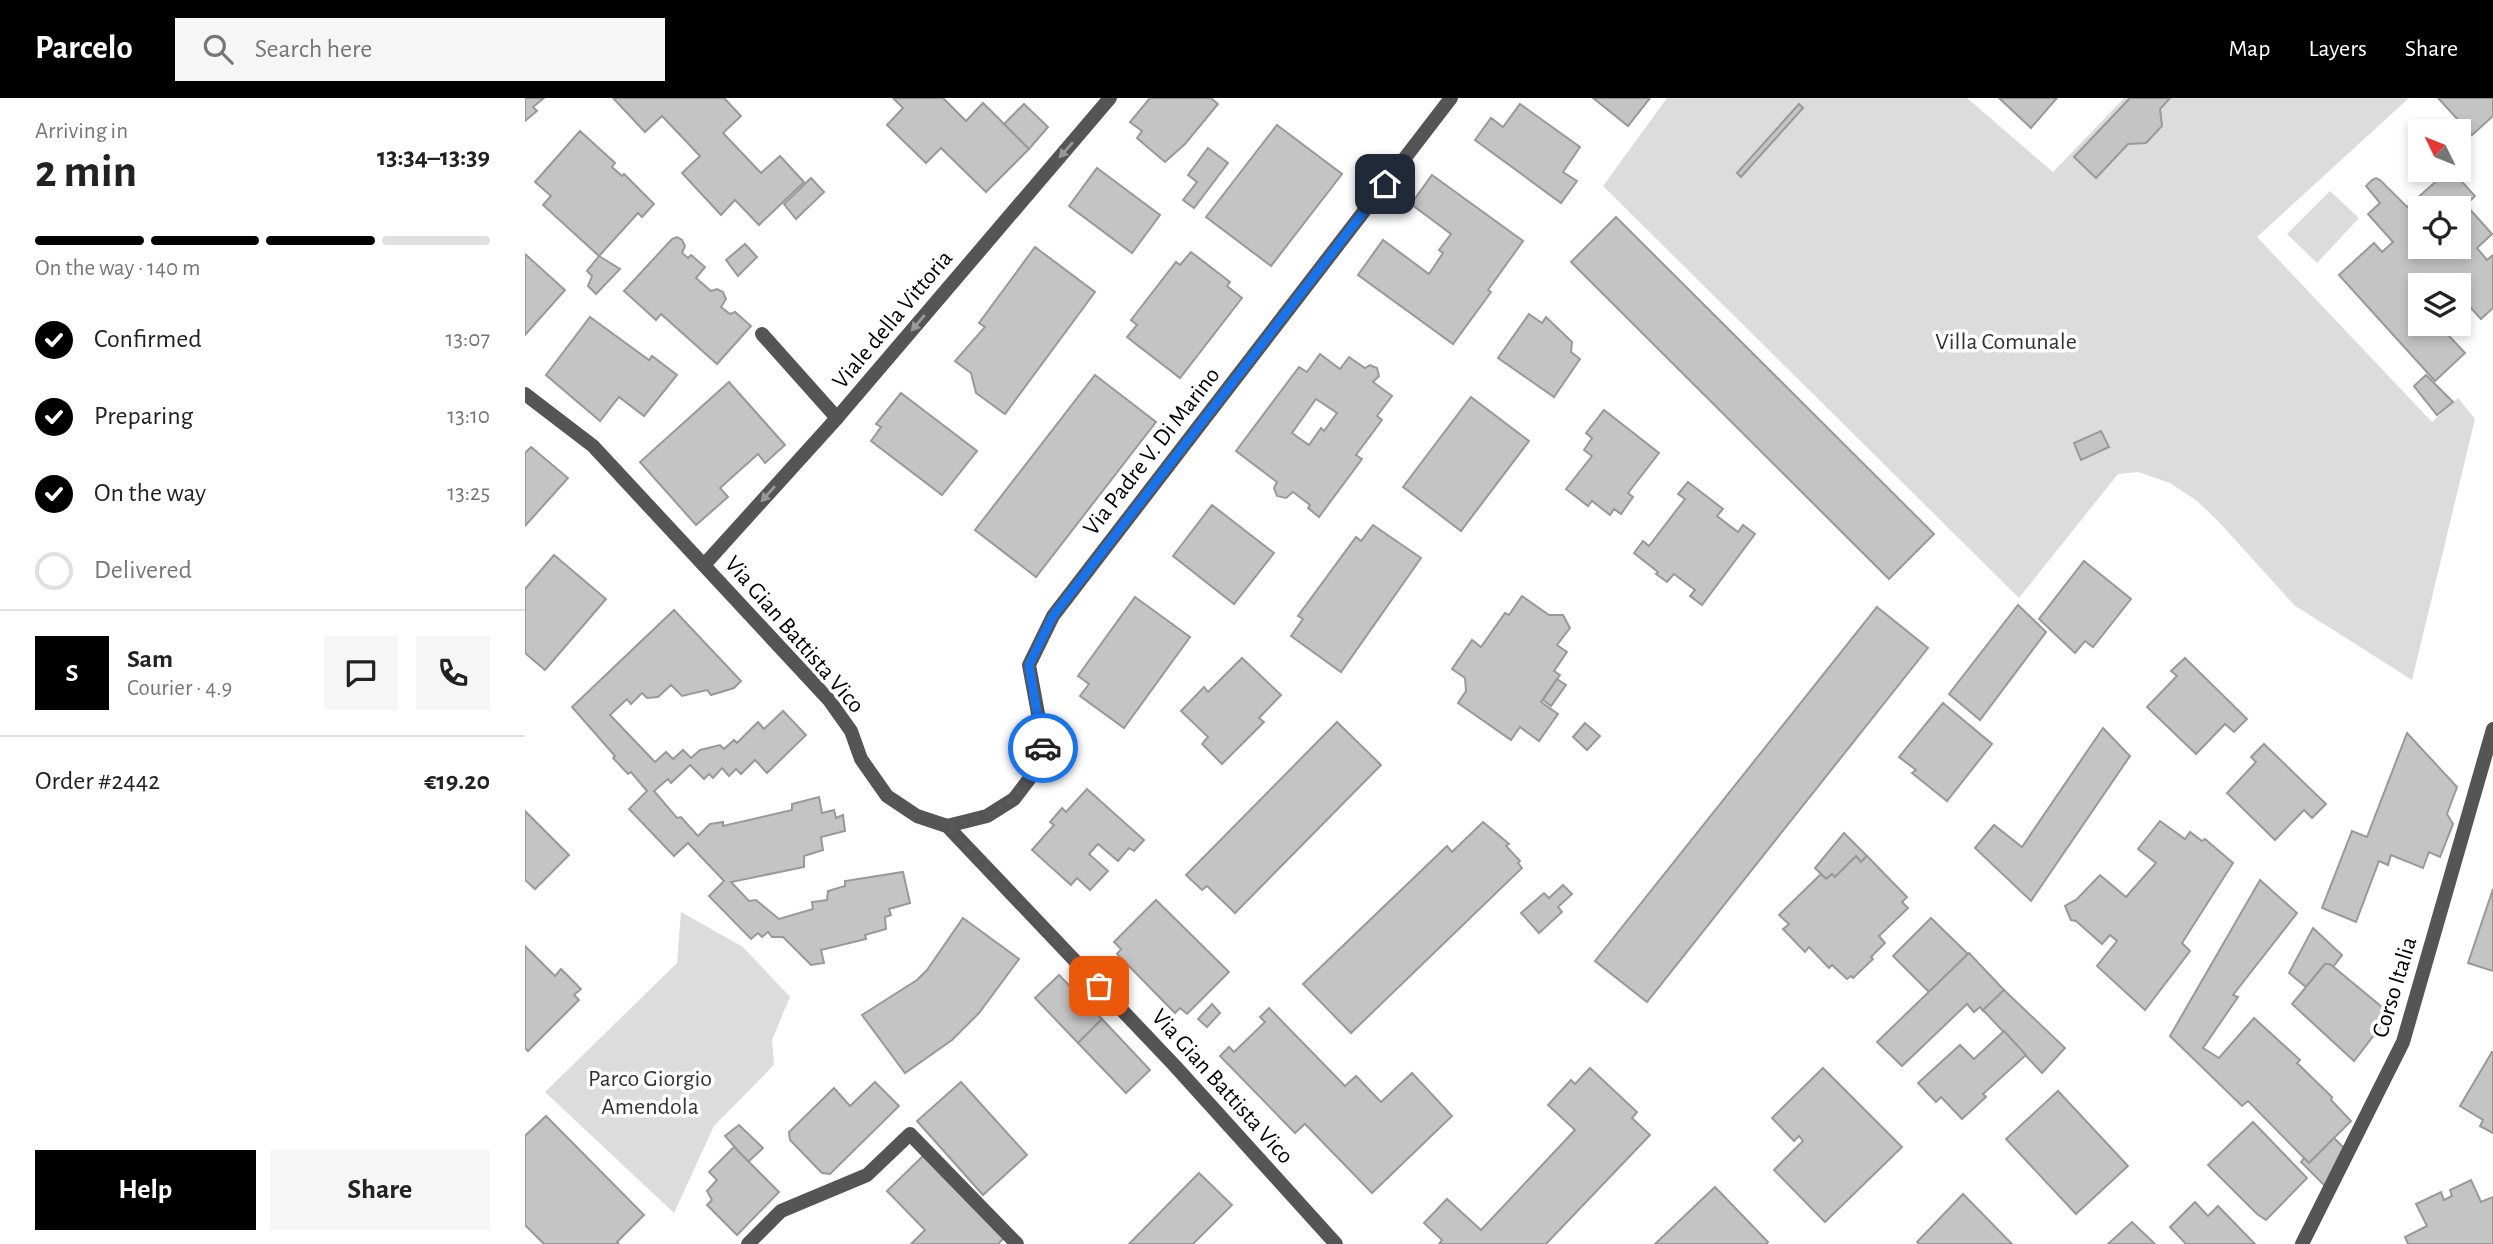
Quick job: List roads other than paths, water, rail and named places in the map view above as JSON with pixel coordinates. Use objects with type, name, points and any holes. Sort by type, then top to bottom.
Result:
[{"type":"street","name":"Viale della Vittoria","points":[[704,565],[837,418],[1110,98]]},
{"type":"street","name":"Via Padre V. Di Marino","points":[[947,826],[987,816],[1014,799],[1030,778],[1044,746],[1029,665],[1053,616],[1451,98]]},
{"type":"street","points":[[762,334],[837,418]]},
{"type":"street","name":"Via Gian Battista Vico","points":[[525,394],[593,446],[829,700],[851,731],[861,760],[887,796],[917,816],[947,826],[1175,1066],[1336,1244]]},
{"type":"street","name":"Corso Italia","points":[[2302,1244],[2403,1042],[2493,729]]},
{"type":"street","points":[[748,1244],[781,1211],[867,1174],[910,1134],[1017,1244]]},
{"type":"park label","name":"Villa Comunale","points":[[2006,341]]},
{"type":"park label","name":"Parco Giorgio Amendola","points":[[650,1092]]}]
